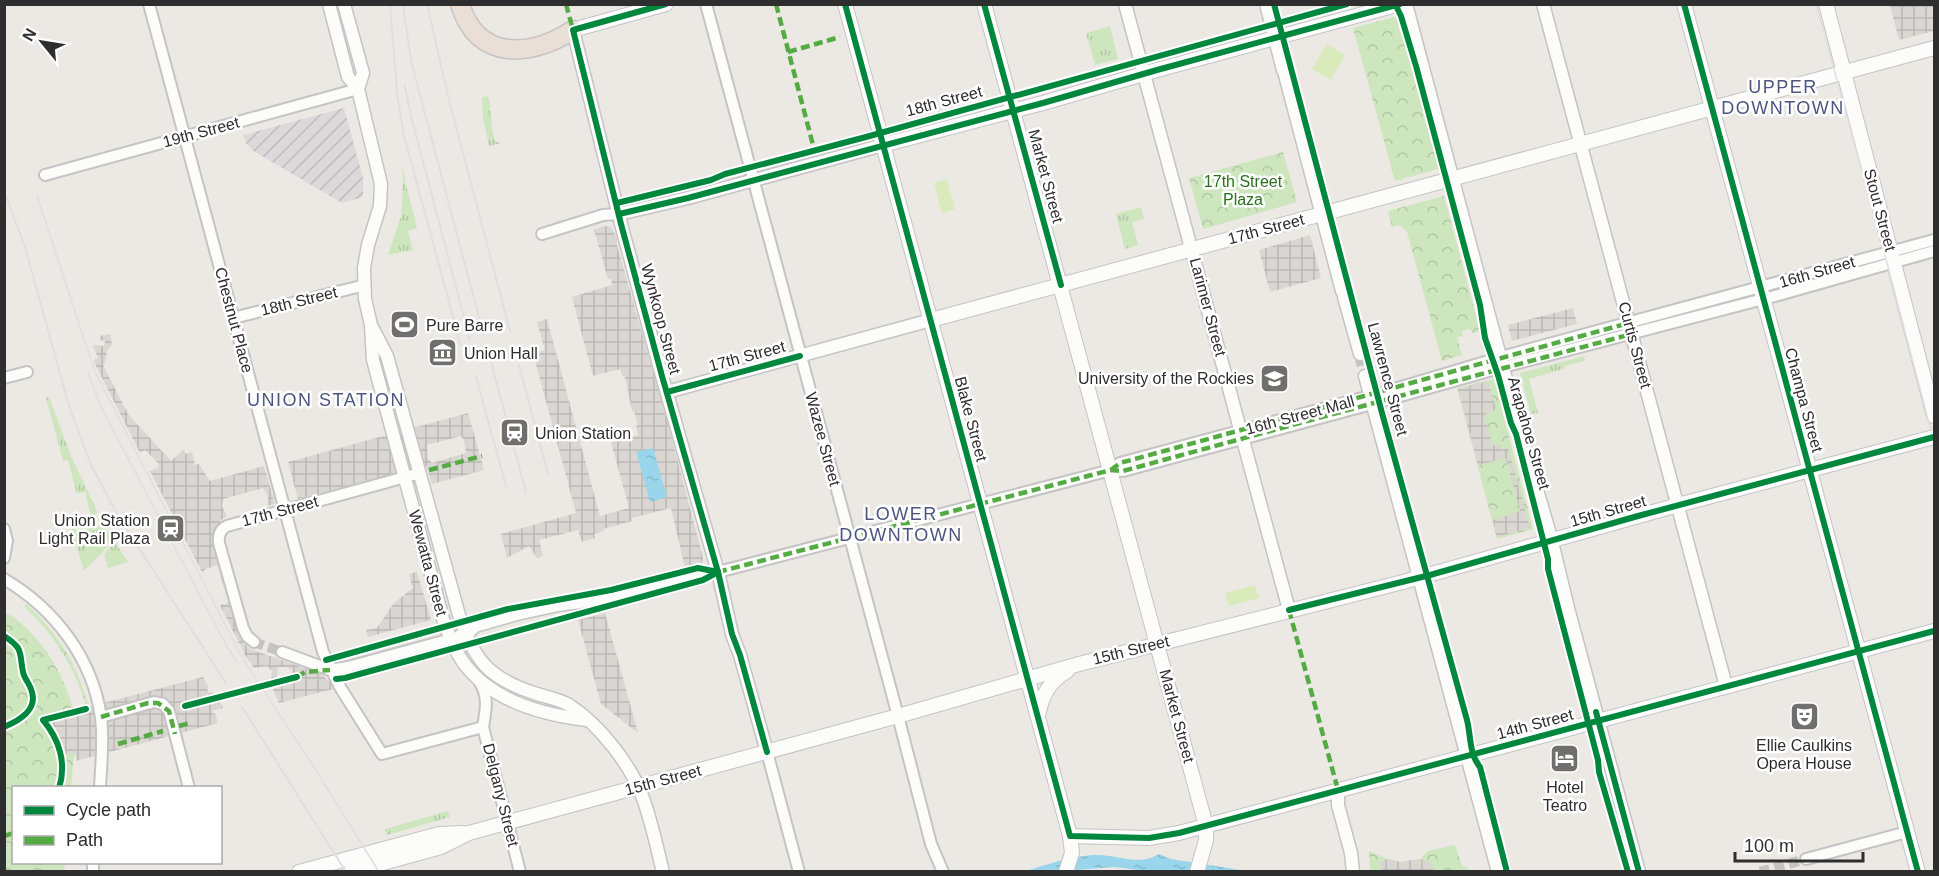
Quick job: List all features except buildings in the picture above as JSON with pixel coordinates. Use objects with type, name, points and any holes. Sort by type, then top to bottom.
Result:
[{"type":"highway","points":[[462,11],[478,36],[492,46],[509,51],[533,48],[556,41],[573,30]]},
{"type":"main road","points":[[573,30],[666,4]]},
{"type":"main road","name":"Blake Street","points":[[845,4],[1071,842],[1066,872]]},
{"type":"main road","name":"Market Street","points":[[984,4],[1206,826],[1206,837],[1197,872]]},
{"type":"main road","name":"18th Street","points":[[883,145],[1400,4]]},
{"type":"main road","name":"Champa Street","points":[[1684,4],[1918,872]]},
{"type":"main road","name":"Stout Street","points":[[1826,4],[1935,416]]},
{"type":"main road","name":"17th Street","points":[[931,320],[1935,48]]},
{"type":"main road","name":"15th Street","points":[[350,872],[441,847],[469,833],[898,716],[1079,663],[1419,577],[1935,437]]},
{"type":"main road","name":"14th Street","points":[[1071,842],[1154,837],[1179,833],[1935,631]]},
{"type":"main road","points":[[1038,719],[1041,700],[1049,686],[1059,676],[1079,663]]},
{"type":"main road","name":"15th Street","points":[[299,872],[439,834],[469,833]]},
{"type":"street","name":"Chestnut Place","points":[[149,4],[322,648],[330,670],[382,754],[484,722]]},
{"type":"street","name":"Wewatta Street","points":[[344,4],[363,73],[358,89]]},
{"type":"street","name":"Wazee Street","points":[[706,4],[932,844],[943,872]]},
{"type":"street","name":"Larimer Street","points":[[1125,4],[1289,610]]},
{"type":"street","name":"Lawrence Street","points":[[1266,4],[1360,354]]},
{"type":"street","name":"Arapahoe Street","points":[[1406,4],[1640,872]]},
{"type":"street","name":"Curtis Street","points":[[1543,4],[1726,686]]},
{"type":"street","name":"Wewatta Street","points":[[329,5],[348,77],[358,89],[378,167],[381,192],[378,218],[365,257],[364,285],[371,325],[372,360],[443,619],[464,664],[497,693],[513,701],[561,717],[587,720]]},
{"type":"street","points":[[329,5],[337,10],[342,28],[352,35]]},
{"type":"street","name":"Wynkoop Street","points":[[573,30],[667,392],[799,872]]},
{"type":"street","name":"19th Street","points":[[45,175],[358,89]]},
{"type":"street","name":"18th Street","points":[[542,234],[603,215],[620,214],[688,198],[883,145]]},
{"type":"street","name":"16th Street","points":[[1631,328],[1892,256],[1935,240]]},
{"type":"street","name":"16th Street","points":[[1892,256],[1935,251]]},
{"type":"street","name":"18th Street","points":[[233,318],[364,285]]},
{"type":"street","name":"17th Street","points":[[667,392],[931,320]]},
{"type":"street","name":"Wewatta Street","points":[[371,325],[387,356],[466,635],[479,659],[499,677],[515,686],[567,704],[608,741],[638,787],[644,801],[663,872]]},
{"type":"street","name":"16th Street Mall","points":[[718,572],[1111,470],[1120,463],[1372,400],[1631,328]]},
{"type":"street","points":[[4,378],[27,372]]},
{"type":"street","name":"Lawrence Street","points":[[1365,376],[1498,872]]},
{"type":"street","name":"17th Street","points":[[250,639],[238,613],[218,540],[220,532],[227,526],[420,473]]},
{"type":"street","points":[[4,529],[7,542],[4,558]]},
{"type":"street","points":[[282,652],[330,670],[348,667],[466,635],[475,626],[517,614],[558,605],[629,595],[701,574],[718,572]]},
{"type":"street","points":[[4,579],[43,607],[65,631],[86,666],[101,717],[100,786]]},
{"type":"street","name":"Delgany Street","points":[[475,676],[486,698],[484,722],[520,872]]},
{"type":"street","points":[[484,722],[489,708],[498,702],[513,701]]},
{"type":"street","points":[[101,717],[148,703],[163,704],[169,711],[188,786]]},
{"type":"street","points":[[1338,790],[1338,805],[1351,853],[1353,872]]},
{"type":"street","points":[[1806,859],[1907,832]]},
{"type":"shaded area","points":[[1890,5],[1934,5],[1934,31],[1899,40]]},
{"type":"shaded area","points":[[344,108],[363,178],[363,197],[342,203],[253,151],[247,145],[243,135]]},
{"type":"shaded area","points":[[604,226],[611,227],[617,238],[617,245],[703,558],[702,563],[685,568],[671,508],[632,518],[632,521],[603,529],[604,531],[594,534],[595,538],[582,542],[578,530],[539,540],[543,556],[537,558],[529,546],[507,558],[501,534],[576,513],[533,353],[545,350],[537,322],[547,319],[600,516],[629,508],[611,442],[638,435],[636,426],[638,425],[634,411],[632,411],[625,377],[620,369],[593,376],[572,297],[612,285],[611,279],[608,279],[594,230]]},
{"type":"shaded area","points":[[1310,235],[1321,278],[1270,292],[1259,250]]},
{"type":"shaded area","points":[[1573,308],[1577,324],[1512,341],[1508,325]]},
{"type":"shaded area","points":[[110,334],[112,344],[107,351],[104,367],[128,414],[171,461],[183,450],[186,454],[192,452],[195,465],[199,464],[210,481],[264,466],[275,504],[267,506],[268,496],[263,488],[223,499],[222,506],[227,516],[221,520],[213,535],[237,627],[244,643],[250,649],[321,674],[330,682],[333,689],[279,703],[273,689],[298,681],[296,673],[292,674],[288,667],[278,667],[277,677],[271,679],[272,671],[267,666],[254,668],[245,655],[220,605],[228,601],[218,567],[216,565],[204,570],[203,574],[150,471],[158,468],[159,464],[145,450],[140,453],[93,360],[98,358],[93,345],[104,346],[105,341],[100,340],[100,336]]},
{"type":"shaded area","points":[[1488,381],[1496,409],[1484,415],[1493,446],[1500,444],[1502,450],[1508,448],[1530,528],[1497,537],[1493,520],[1520,511],[1506,458],[1478,465],[1458,389]]},
{"type":"shaded area","points":[[468,413],[484,470],[432,484],[426,465],[298,499],[288,462]],"holes":[[[461,436],[466,453],[432,463],[428,458],[427,445]]]},
{"type":"shaded area","points":[[417,572],[431,620],[368,637],[366,630],[377,628],[394,603],[414,587],[409,574]]},
{"type":"shaded area","points":[[605,613],[638,733],[601,704],[578,620]]},
{"type":"shaded area","points":[[203,677],[209,693],[213,692],[215,695],[189,702],[191,708],[219,701],[223,708],[212,711],[218,723],[76,761],[74,754],[63,754],[53,731],[43,719]]},
{"type":"shaded area","points":[[1388,859],[1400,862],[1420,859],[1432,864],[1434,871],[1383,871],[1378,863]]},
{"type":"green space","points":[[1398,16],[1439,169],[1395,181],[1353,28]]},
{"type":"green space","points":[[1110,26],[1118,59],[1095,65],[1086,33]]},
{"type":"green space","points":[[1327,44],[1345,55],[1331,80],[1312,69]]},
{"type":"green space","points":[[488,96],[495,141],[501,143],[489,146],[483,118],[482,97]]},
{"type":"green space","name":"17th Street Plaza","points":[[1283,152],[1297,202],[1203,229],[1189,178]]},
{"type":"green space","points":[[402,162],[417,228],[408,231],[413,250],[388,255],[401,216]]},
{"type":"green space","points":[[947,179],[955,209],[942,213],[934,183]]},
{"type":"green space","points":[[1444,196],[1485,349],[1483,350],[1478,332],[1472,333],[1470,329],[1462,331],[1463,336],[1457,337],[1462,355],[1442,361],[1407,232],[1399,225],[1392,227],[1388,211]]},
{"type":"green space","points":[[1141,207],[1144,219],[1132,222],[1138,245],[1125,249],[1116,214]]},
{"type":"green space","points":[[1584,356],[1585,361],[1529,379],[1538,413],[1531,414],[1520,373]]},
{"type":"green space","points":[[1494,379],[1533,529],[1497,539],[1457,388]]},
{"type":"green space","points":[[49,397],[71,456],[98,513],[91,516],[85,492],[77,494],[68,460],[63,461],[46,398]]},
{"type":"green space","points":[[83,523],[85,529],[104,525],[128,562],[108,568],[104,554],[112,545],[73,525]]},
{"type":"green space","points":[[71,527],[108,546],[84,571]]},
{"type":"green space","points":[[1255,585],[1259,598],[1229,606],[1225,593]]},
{"type":"green space","points":[[26,604],[65,650],[78,675],[88,704],[86,705],[62,651],[45,628],[24,606]]},
{"type":"green space","points":[[5,614],[13,617],[33,635],[60,674],[73,710],[43,719],[57,738],[63,754],[74,754],[71,786],[12,786],[12,864],[65,864],[64,871],[5,872]]},
{"type":"green space","points":[[448,811],[450,817],[387,835],[385,829]]},
{"type":"green space","points":[[1455,845],[1462,865],[1472,871],[1370,871],[1369,851],[1400,862],[1420,859],[1428,851]]},
{"type":"water","points":[[653,448],[667,497],[650,502],[636,452]]},
{"type":"water","points":[[1159,854],[1171,859],[1247,871],[1153,872],[1115,867],[1023,872],[1082,856],[1100,855],[1138,860],[1152,858]]},
{"type":"tunnel","points":[[1360,354],[1365,376]]},
{"type":"tunnel","points":[[254,642],[282,652]]},
{"type":"tunnel","points":[[1760,872],[1806,859]]},
{"type":"tram line","points":[[1816,4],[1934,442]]},
{"type":"tram line","points":[[37,196],[95,372],[243,659],[379,872]]},
{"type":"tram line","points":[[88,372],[100,405],[237,662]]},
{"type":"railway","points":[[390,4],[397,92],[403,132],[461,346]]},
{"type":"railway","points":[[403,4],[411,61],[484,336]]},
{"type":"railway","points":[[427,4],[449,100],[510,331]]},
{"type":"railway","points":[[405,86],[470,340]]},
{"type":"railway","points":[[4,191],[25,247],[69,406],[91,465],[120,519],[226,683]]},
{"type":"railway","points":[[491,362],[526,492]]},
{"type":"railway","points":[[519,365],[548,474]]},
{"type":"railway","points":[[476,377],[506,486]]},
{"type":"railway","points":[[242,707],[346,872]]},
{"type":"marked path","points":[[566,4],[573,30]]},
{"type":"marked path","points":[[776,4],[813,145]]},
{"type":"marked path","points":[[788,52],[840,37]]},
{"type":"marked path","points":[[1111,470],[1120,463],[1629,323]]},
{"type":"marked path","points":[[718,572],[1111,470],[1123,471],[1632,334]]},
{"type":"marked path","points":[[429,470],[482,456]]},
{"type":"marked path","points":[[1289,610],[1338,790]]},
{"type":"marked path","points":[[297,677],[305,672],[330,670]]},
{"type":"marked path","points":[[101,717],[148,703],[158,703],[169,711],[175,734]]},
{"type":"marked path","points":[[179,726],[190,723]]},
{"type":"marked path","points":[[118,744],[163,731]]},
{"type":"marked path","points":[[4,836],[12,834]]},
{"type":"cycle path","points":[[666,4],[573,30],[621,224],[718,572],[732,634],[767,752]]},
{"type":"cycle path","points":[[845,4],[1070,836],[1149,838],[1179,833],[1934,631]]},
{"type":"cycle path","points":[[984,4],[1061,285]]},
{"type":"cycle path","points":[[1274,4],[1382,413],[1467,720],[1472,751],[1480,767],[1507,872]]},
{"type":"cycle path","points":[[617,203],[711,180],[725,174],[1347,4]]},
{"type":"cycle path","points":[[1395,4],[1401,16],[1416,66],[1480,305],[1485,338],[1516,434],[1548,559],[1548,569],[1598,760],[1599,772],[1628,872]]},
{"type":"cycle path","points":[[619,214],[688,198],[1043,103],[1400,4]]},
{"type":"cycle path","points":[[1684,4],[1918,872]]},
{"type":"cycle path","points":[[667,392],[800,356]]},
{"type":"cycle path","points":[[1289,610],[1430,575],[1638,516],[1934,437]]},
{"type":"cycle path","points":[[326,660],[508,609],[611,590],[698,568],[718,572]]},
{"type":"cycle path","points":[[336,679],[703,580],[718,572]]},
{"type":"cycle path","points":[[4,636],[18,648],[24,674],[33,696],[33,702],[27,713],[4,727]]},
{"type":"cycle path","points":[[185,706],[297,677]]},
{"type":"cycle path","points":[[59,786],[62,770],[60,752],[49,727],[43,720],[86,709]]},
{"type":"cycle path","points":[[1596,712],[1639,872]]},
{"type":"place","name":"Pure Barre","points":[[405,325]]},
{"type":"place","name":"Union Hall","points":[[443,353]]},
{"type":"place","name":"University of the Rockies","points":[[1275,378]]},
{"type":"place","name":"Union Station","points":[[514,433]]},
{"type":"place","name":"Union Station Light Rail Plaza","points":[[171,529]]},
{"type":"place","name":"Ellie Caulkins Opera House","points":[[1804,717]]},
{"type":"place","name":"Hotel Teatro","points":[[1565,759]]},
{"type":"district","name":"UPPER DOWNTOWN","points":[[1783,97]]},
{"type":"district","name":"UNION STATION","points":[[326,400]]},
{"type":"district","name":"LOWER DOWNTOWN","points":[[901,524]]}]
